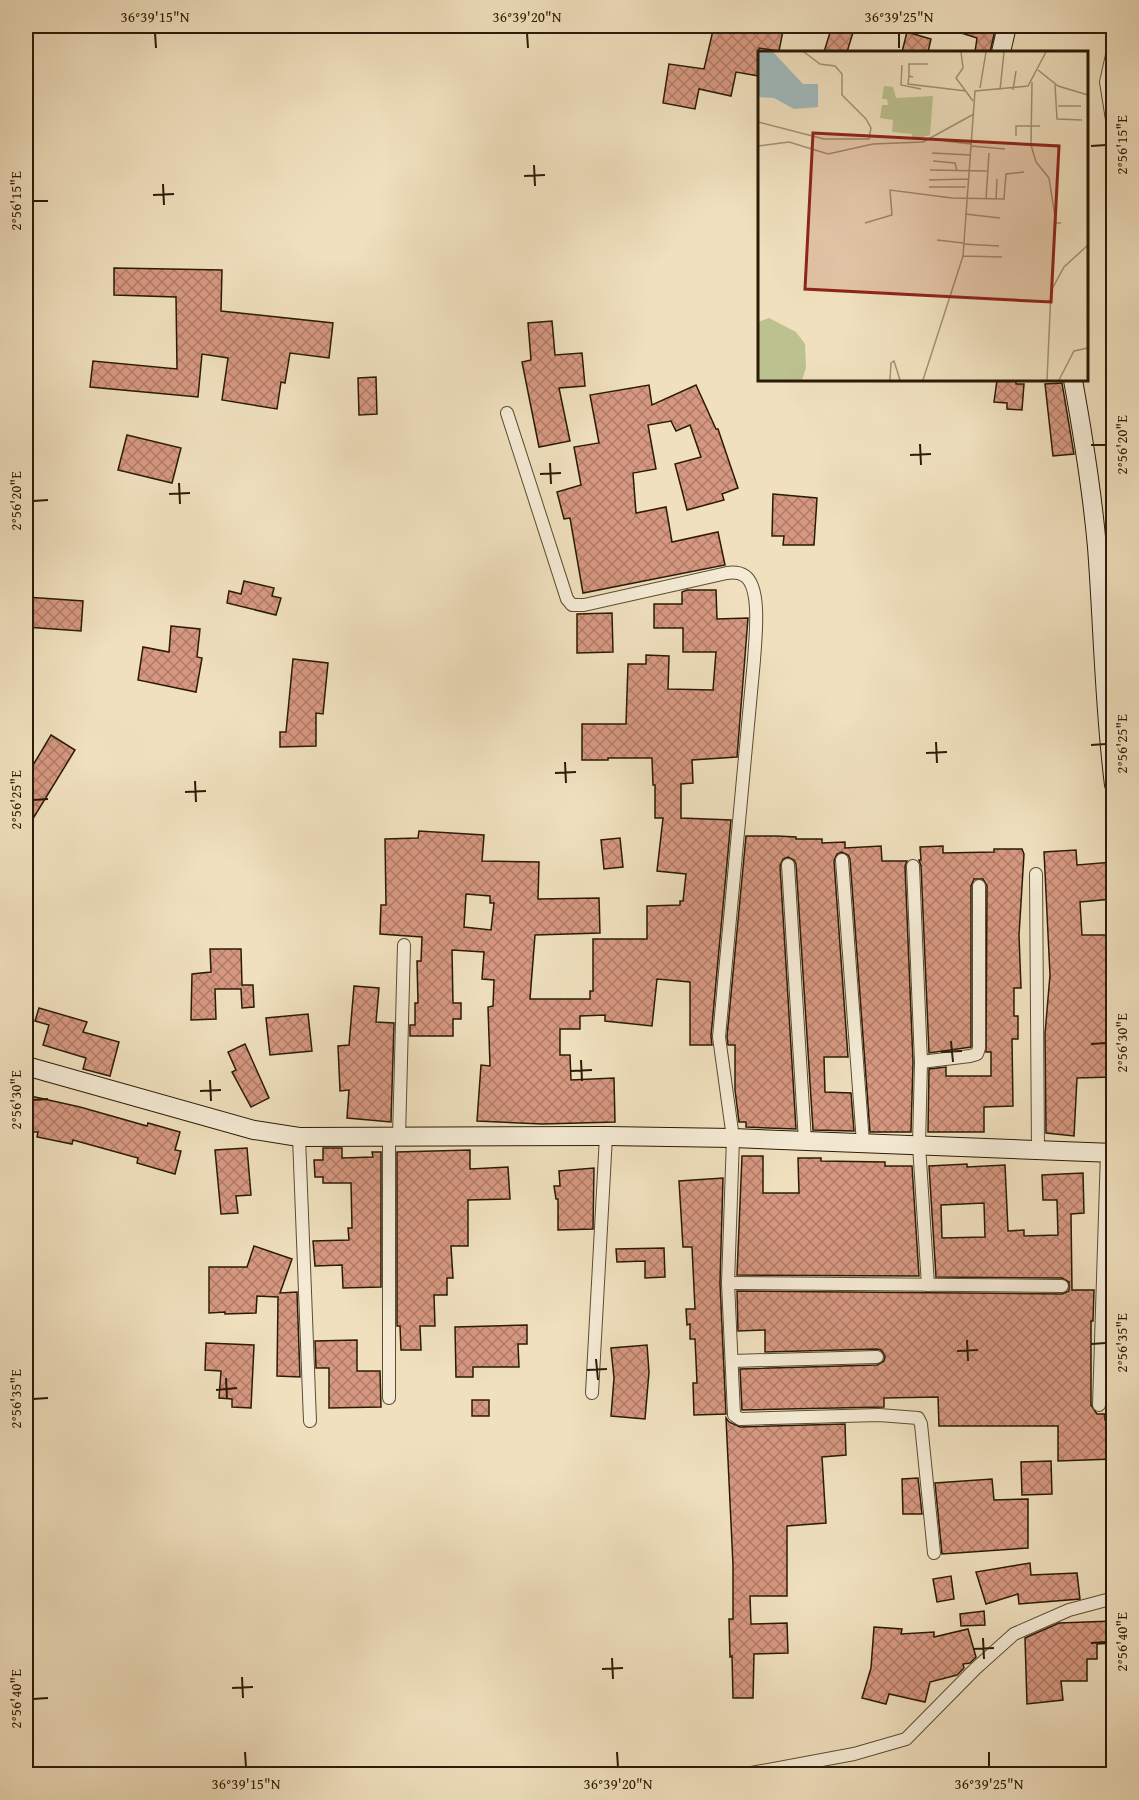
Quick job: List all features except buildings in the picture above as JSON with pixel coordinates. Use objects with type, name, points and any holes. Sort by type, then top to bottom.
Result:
[{"type":"street","points":[[1001,51],[1007,26]]},
{"type":"street","points":[[1073,381],[1084,438],[1097,546],[1113,785]]},
{"type":"street","points":[[507,413],[567,599],[572,605],[584,605],[727,573],[737,572],[747,577],[752,585],[757,616],[754,660],[719,1037],[733,1138],[728,1283],[734,1415],[740,1419],[879,1415],[918,1418],[921,1424],[934,1553]]},
{"type":"street","points":[[842,860],[863,1143]]},
{"type":"street","points":[[789,865],[805,1141]]},
{"type":"street","points":[[913,866],[921,1062],[919,1145],[928,1285]]},
{"type":"street","points":[[1036,874],[1038,1149]]},
{"type":"street","points":[[921,1062],[970,1056],[976,1054],[979,1048],[979,886]]},
{"type":"street","points":[[388,1398],[394,1137],[404,945]]},
{"type":"street","points":[[26,1066],[254,1130],[299,1137],[733,1138],[1110,1152],[1099,1406]]},
{"type":"street","points":[[592,1393],[606,1136]]},
{"type":"street","points":[[299,1137],[310,1421]]},
{"type":"street","points":[[728,1283],[1062,1286]]},
{"type":"street","points":[[732,1361],[877,1357]]},
{"type":"street","points":[[747,1774],[854,1754],[906,1739],[975,1669],[1014,1634],[1070,1611],[1113,1598]]},
{"type":"lane","points":[[1113,32],[1103,82],[1113,152]]}]
